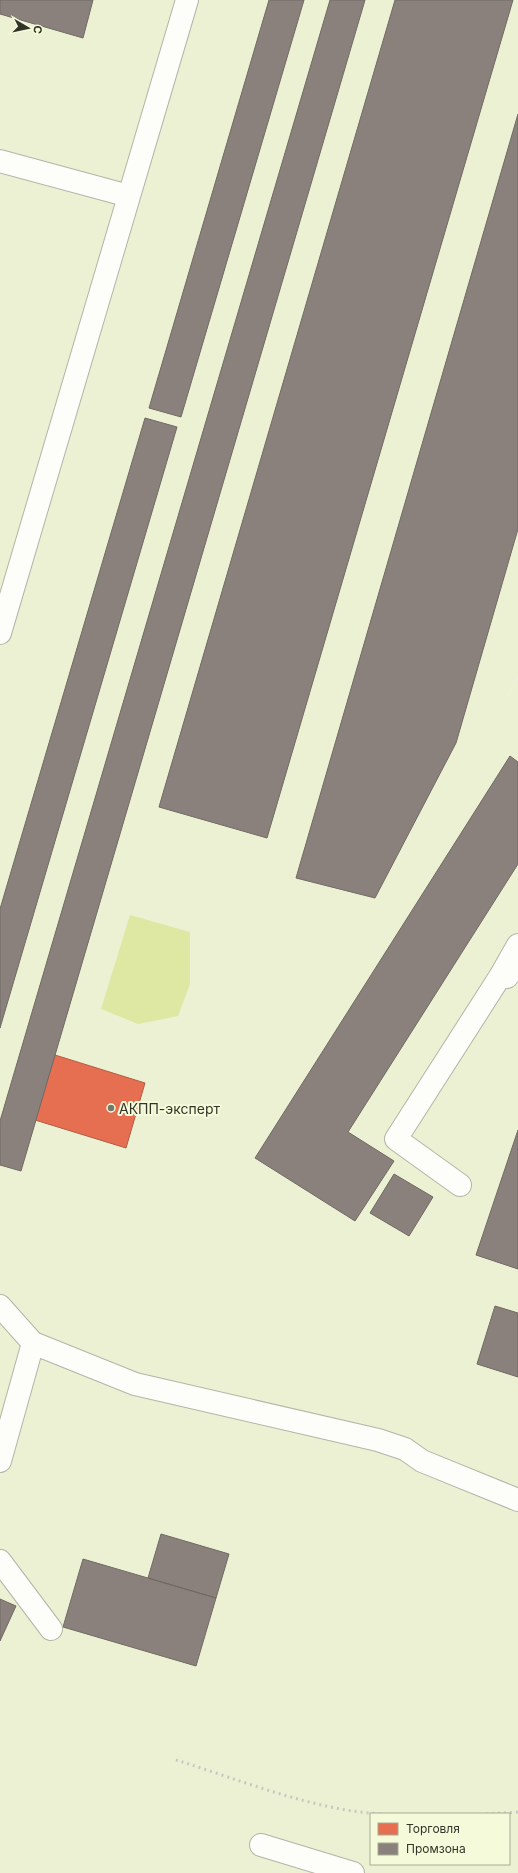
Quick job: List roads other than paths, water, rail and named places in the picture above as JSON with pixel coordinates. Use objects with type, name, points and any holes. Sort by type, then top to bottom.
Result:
[{"type":"street","points":[[0,633],[187,0]]},
{"type":"street","points":[[0,161],[129,196]]},
{"type":"street","points":[[460,1185],[396,1139],[512,975],[518,945]]},
{"type":"street","points":[[0,1306],[33,1343],[135,1384],[378,1440],[405,1449],[422,1462],[518,1500]]},
{"type":"street","points":[[0,1461],[33,1343]]},
{"type":"street","points":[[0,1561],[51,1629]]},
{"type":"street","points":[[262,1845],[353,1873]]},
{"type":"railway","points":[[176,1760],[305,1801],[357,1812],[370,1813]]},
{"type":"railway","points":[[502,1813],[518,1812]]},
{"type":"place","name":"АКПП-эксперт","points":[[111,1108]]}]
